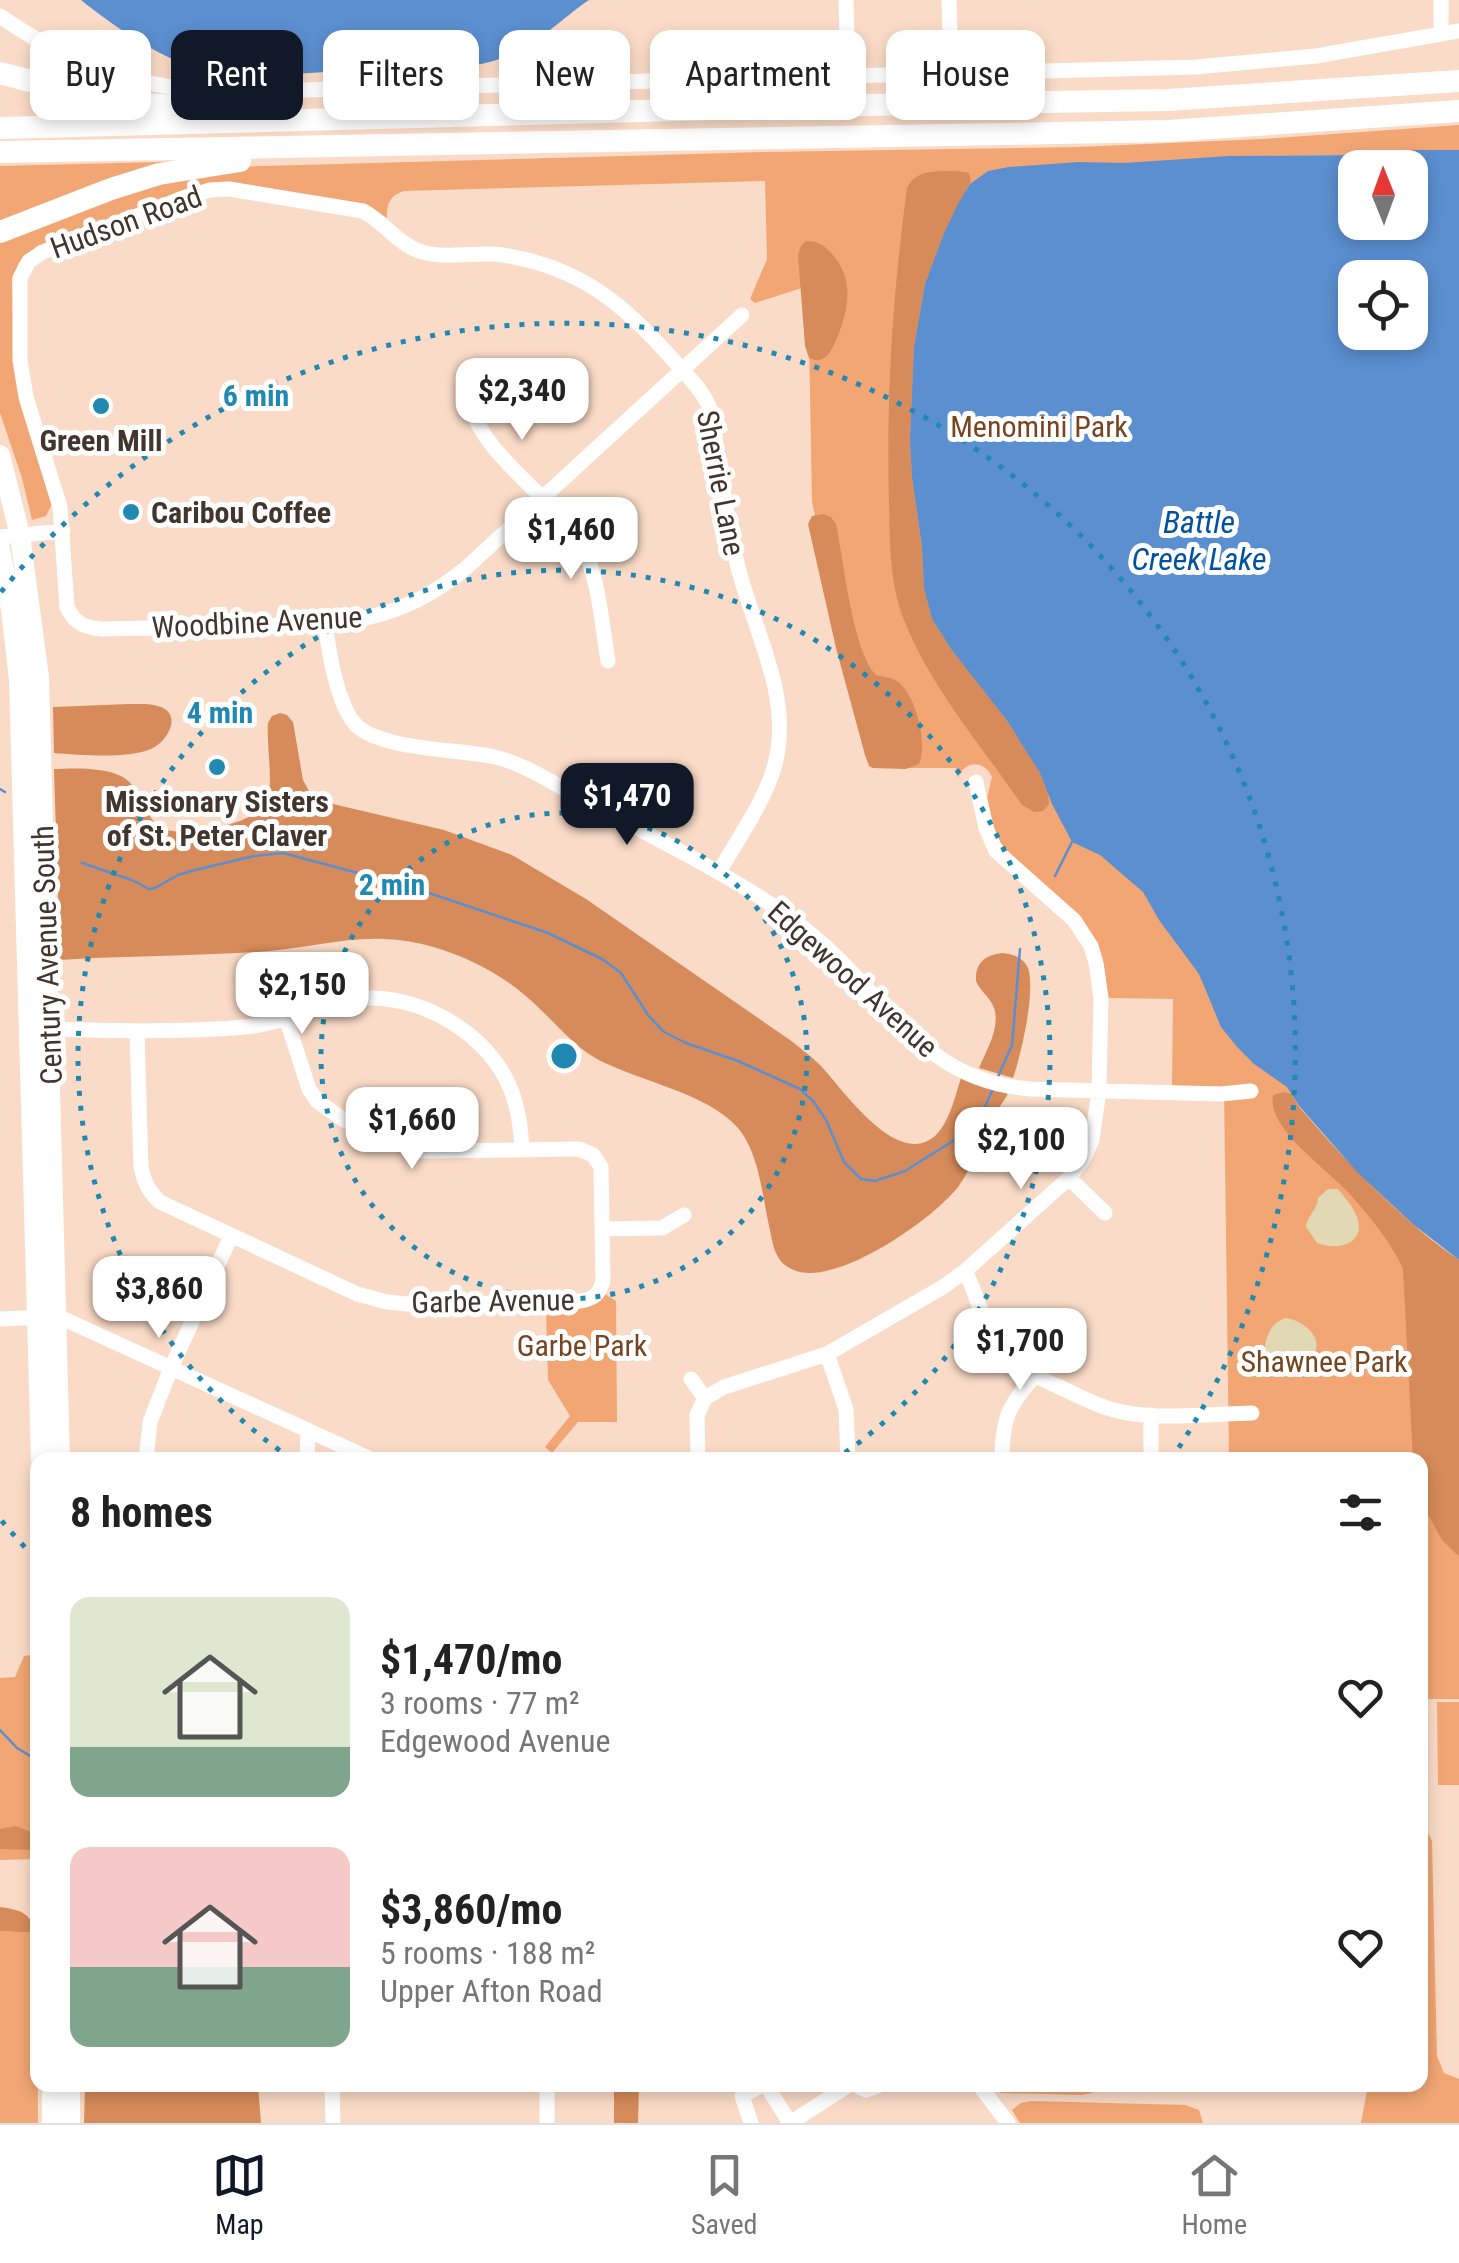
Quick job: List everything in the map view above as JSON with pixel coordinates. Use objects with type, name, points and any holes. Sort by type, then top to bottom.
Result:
[{"type":"highway","points":[[0,74],[128,103],[323,114]]},
{"type":"highway","points":[[479,116],[1168,100],[1459,81]]},
{"type":"highway","points":[[0,152],[1168,131],[1459,111]]},
{"type":"highway","points":[[0,128],[333,120]]},
{"type":"highway","points":[[0,232],[158,174],[254,159],[333,156],[433,144]]},
{"type":"main road","name":"Century Avenue South","points":[[0,455],[10,536],[39,677],[39,1029],[47,1318],[59,1452]]},
{"type":"main road","name":"Century Avenue South","points":[[0,549],[18,666],[39,1029]]},
{"type":"main road","name":"Century Avenue South","points":[[40,1452],[47,1318]]},
{"type":"main road","points":[[52,2092],[52,2123]]},
{"type":"main road","points":[[70,2092],[70,2123]]},
{"type":"street","points":[[846,0],[847,30]]},
{"type":"street","points":[[949,0],[950,30]]},
{"type":"street","points":[[1440,0],[1441,34]]},
{"type":"street","points":[[0,16],[60,52],[112,74],[210,92],[650,82]]},
{"type":"street","points":[[1045,71],[1235,65],[1340,52],[1459,30]]},
{"type":"street","name":"Hudson Road","points":[[63,530],[54,481],[23,385],[19,282],[28,261],[186,196],[210,190],[229,189],[363,212],[382,224]]},
{"type":"street","name":"Sherrie Lane","points":[[382,224],[408,246],[422,252],[504,255],[565,272],[630,314],[704,395],[712,411],[742,585],[775,684],[778,707],[775,764],[764,792],[718,872]]},
{"type":"street","name":"Woodbine Avenue","points":[[63,530],[67,607],[84,626],[102,629],[325,624],[379,616],[432,593],[466,568],[742,314]]},
{"type":"street","points":[[470,404],[480,431],[574,534],[590,565],[608,661]]},
{"type":"street","points":[[10,536],[63,530]]},
{"type":"street","name":"Edgewood Avenue","points":[[325,624],[341,698],[352,722],[370,735],[498,758],[517,765],[718,872],[773,906],[824,945],[894,1020],[926,1048],[963,1071],[1003,1085],[1099,1091],[1251,1091]]},
{"type":"street","points":[[698,1452],[698,1415],[705,1398],[724,1387],[826,1354],[943,1287],[1069,1178],[1092,1140],[1099,1091],[1101,998],[1096,963],[1074,920],[996,850],[986,828],[976,782]]},
{"type":"street","points":[[39,1029],[241,1028],[261,1026],[348,1000],[401,1001],[453,1024],[480,1044],[507,1078],[518,1112],[522,1150]]},
{"type":"street","points":[[286,1018],[309,1089],[318,1101],[344,1120],[422,1151],[578,1149],[593,1155],[601,1166],[602,1229],[662,1228],[684,1216]]},
{"type":"street","name":"Garbe Avenue","points":[[137,1031],[143,1178],[150,1193],[160,1202],[357,1294],[418,1305],[580,1302],[596,1296],[601,1289],[602,1229]]},
{"type":"street","points":[[1069,1178],[1105,1213]]},
{"type":"street","points":[[147,1452],[150,1422],[171,1368],[231,1236]]},
{"type":"street","points":[[965,1271],[994,1339],[1002,1351],[1035,1376],[1114,1410],[1150,1415],[1252,1413]]},
{"type":"street","points":[[0,1319],[47,1318],[171,1368],[355,1452]]},
{"type":"street","points":[[826,1354],[846,1408],[848,1452]]},
{"type":"street","points":[[1002,1452],[1002,1433],[1009,1409],[1035,1376]]},
{"type":"street","points":[[691,1379],[705,1398]]},
{"type":"street","points":[[1150,1415],[1152,1452]]},
{"type":"street","points":[[307,1452],[308,1430]]},
{"type":"street","points":[[332,2092],[333,2123]]},
{"type":"street","points":[[546,2092],[547,2123]]},
{"type":"street","points":[[750,2092],[742,2096],[750,2123]]},
{"type":"street","points":[[768,2092],[787,2122],[840,2092]]},
{"type":"street","points":[[984,2092],[1008,2123]]},
{"type":"green space","name":"Menomini Park","points":[[1459,125],[1459,150],[1338,150],[1338,155],[1263,156],[1279,1079],[1336,1150],[1418,1228],[1421,1452],[1229,1452],[1224,1087],[1172,1086],[1173,999],[1108,998],[1098,947],[1077,914],[997,839],[987,798],[992,777],[989,771],[980,765],[970,765],[958,778],[956,768],[872,768],[812,502],[808,286],[755,303],[750,299],[767,259],[765,181],[404,191],[390,201],[387,218],[371,208],[212,183],[189,188],[37,246],[19,262],[12,279],[14,366],[23,413],[52,504],[46,516],[32,520],[0,413],[0,238],[128,189],[230,167],[1078,147]]},
{"type":"green space","points":[[200,161],[0,225],[0,166]]},
{"type":"green space","name":"Garbe Park","points":[[605,1294],[616,1301],[617,1422],[578,1422],[551,1452],[545,1447],[570,1416],[548,1380],[546,1310],[586,1307]]},
{"type":"green space","name":"Menomini Park","points":[[1428,1515],[1459,1557],[1459,1699],[1428,1699]]},
{"type":"green space","points":[[30,1655],[30,1859],[0,1860],[0,1678],[15,1677],[24,1656]]},
{"type":"green space","points":[[1437,1702],[1459,1702],[1459,1785],[1438,1785]]},
{"type":"green space","name":"Menomini Park","points":[[1428,1833],[1432,1841],[1437,2056],[1444,2073],[1459,2079],[1459,2123],[1361,2123],[1367,2092],[1428,2092]]},
{"type":"green space","points":[[0,1931],[30,1933],[30,2092],[38,2092],[38,2123],[0,2123]]},
{"type":"green space","points":[[1000,2092],[1093,2092],[1082,2095]]},
{"type":"green space","points":[[1032,2101],[1185,2105],[1199,2110],[1203,2123],[1020,2123],[1012,2110]]},
{"type":"shaded area","points":[[969,173],[971,181],[944,233],[925,284],[914,347],[910,440],[924,588],[932,619],[1008,722],[1040,773],[1049,804],[1043,811],[1034,812],[1022,805],[942,693],[904,620],[893,576],[888,461],[890,383],[907,188],[922,174]]},
{"type":"shaded area","points":[[806,241],[818,243],[830,252],[840,264],[847,284],[847,306],[841,327],[830,351],[818,360],[809,358],[805,346],[798,255]]},
{"type":"shaded area","points":[[823,514],[836,524],[855,626],[868,663],[876,675],[898,682],[915,708],[921,755],[919,764],[906,769],[873,768],[865,755],[808,524],[812,516]]},
{"type":"shaded area","points":[[153,705],[168,711],[170,729],[157,746],[116,755],[54,753],[53,707]]},
{"type":"shaded area","points":[[280,713],[293,722],[303,780],[320,801],[444,830],[512,855],[586,899],[790,1040],[888,1135],[921,1143],[936,1135],[948,1116],[961,1078],[1008,1094],[958,1187],[928,1216],[883,1247],[836,1268],[814,1273],[796,1271],[783,1264],[776,1253],[755,1160],[738,1128],[691,1097],[597,1059],[511,984],[456,955],[409,941],[369,939],[257,952],[60,960],[54,769],[99,770],[123,777],[154,822],[170,831],[218,828],[250,817],[267,801],[268,723]]},
{"type":"shaded area","points":[[1002,953],[1023,961],[1030,978],[1026,1023],[1013,1078],[979,1068],[996,1018],[991,1002],[976,981],[977,969],[982,961]]},
{"type":"shaded area","points":[[1291,1094],[1317,1128],[1374,1188],[1459,1260],[1459,1557],[1442,1540],[1428,1515],[1428,1452],[1413,1452],[1403,1269],[1386,1238],[1348,1192],[1288,1134],[1273,1108],[1273,1095]]},
{"type":"shaded area","points":[[16,1826],[30,1831],[30,1850],[0,1849],[0,1829]]},
{"type":"shaded area","points":[[0,1907],[14,1909],[30,1919],[30,1933],[0,1931]]},
{"type":"shaded area","points":[[85,2092],[259,2092],[261,2123],[84,2123]]},
{"type":"shaded area","points":[[614,2092],[639,2092],[638,2123],[614,2123]]},
{"type":"sand","points":[[1328,1189],[1338,1189],[1352,1206],[1358,1222],[1354,1239],[1343,1245],[1317,1243],[1306,1227],[1318,1198]]},
{"type":"sand","points":[[1286,1318],[1312,1332],[1317,1345],[1315,1352],[1302,1364],[1270,1371],[1264,1364],[1268,1336],[1274,1325]]},
{"type":"water","points":[[81,0],[589,0],[549,30],[499,30],[499,59],[479,65],[479,30],[323,30],[323,72],[303,74],[303,30],[171,30],[171,58],[151,48],[151,30],[123,30]]},
{"type":"water","name":"Battle Creek Lake","points":[[1428,150],[1459,150],[1459,1260],[1358,1173],[1287,1087],[1238,1048],[1221,1027],[1199,974],[1143,892],[1100,855],[1072,842],[1040,773],[1008,722],[932,619],[924,588],[910,440],[914,347],[925,284],[944,233],[970,184],[988,171],[1009,167],[1229,156],[1338,155],[1338,240],[1428,240]]},
{"type":"waterway","points":[[0,789],[5,792]]},
{"type":"waterway","points":[[1055,876],[1072,842]]},
{"type":"waterway","points":[[82,863],[149,889],[191,871],[283,853],[414,888],[548,933],[602,959],[621,973],[664,1032],[800,1089],[826,1120],[844,1162],[861,1179],[875,1181],[905,1171],[953,1141],[984,1109],[992,1091]]},
{"type":"waterway","points":[[997,1079],[1012,1045],[1020,949]]},
{"type":"waterway","points":[[0,1730],[30,1756]]},
{"type":"place","name":"Green Mill","points":[[101,406]]},
{"type":"place","name":"Caribou Coffee","points":[[131,512]]},
{"type":"place","name":"Missionary Sisters of St. Peter Claver","points":[[217,767]]},
{"type":"park label","name":"Shawnee Park","points":[[1324,1361]]}]
